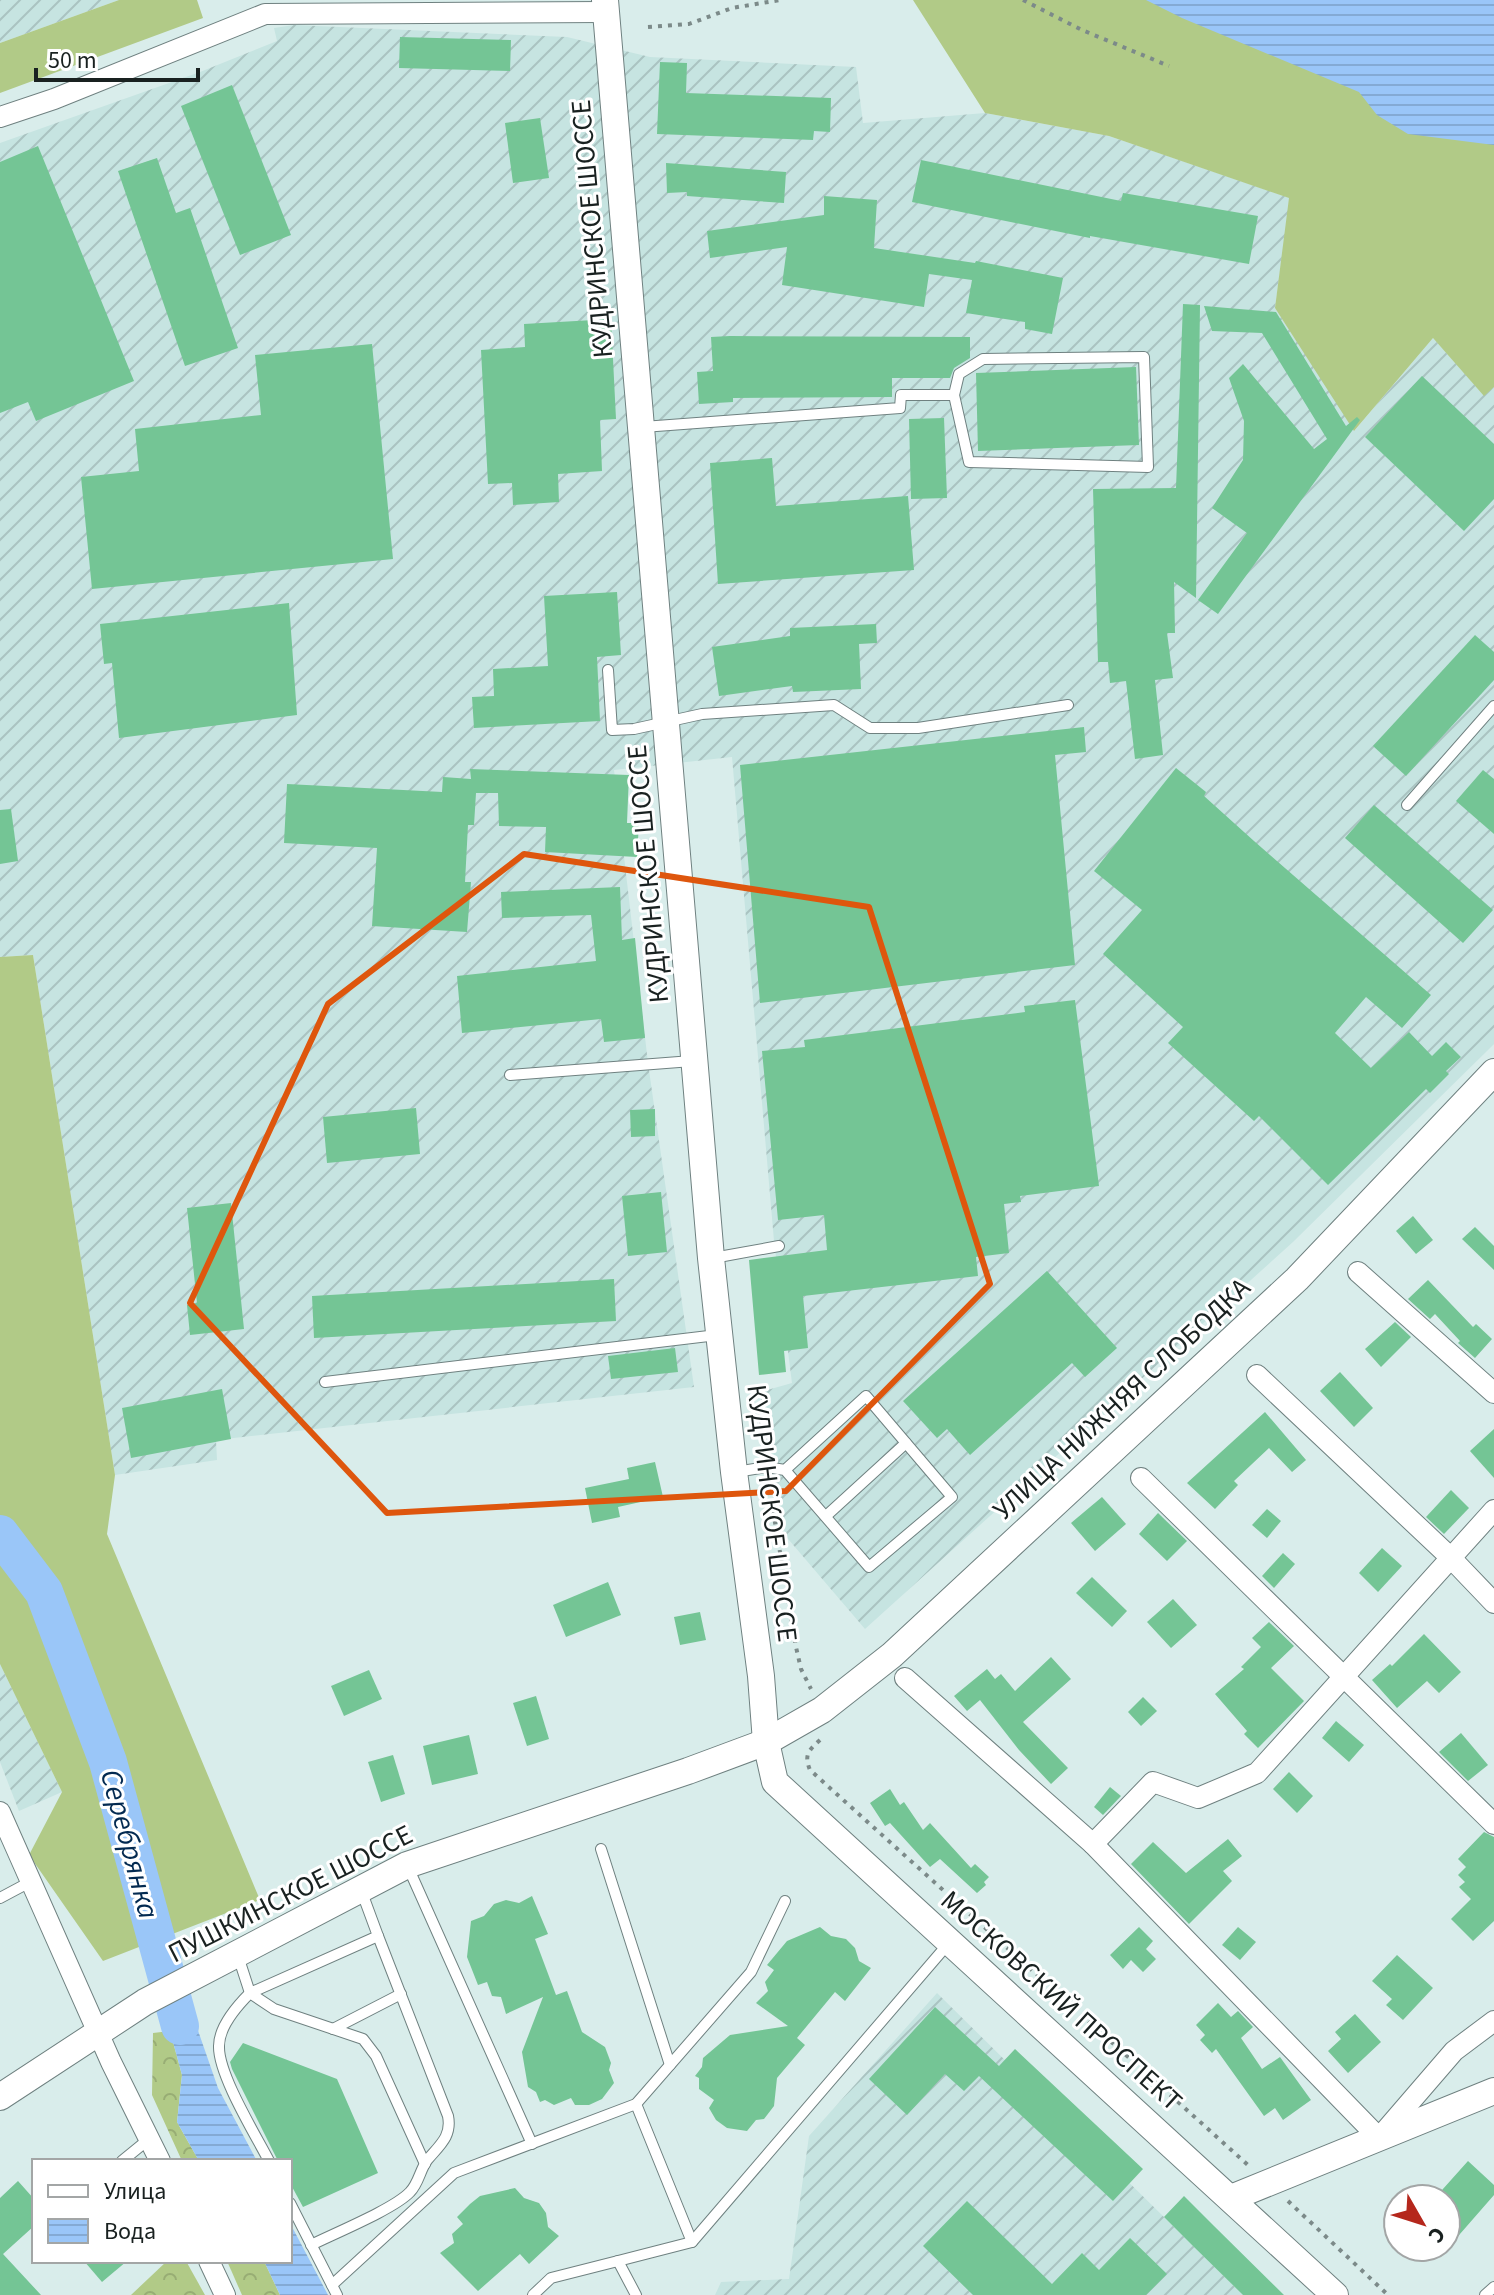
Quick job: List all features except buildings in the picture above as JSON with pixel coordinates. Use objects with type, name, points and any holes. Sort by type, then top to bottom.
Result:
[{"type":"main road","name":"КУДРИНСКОЕ ШОССЕ","points":[[604,6],[711,1258],[734,1472],[761,1676],[766,1742]]},
{"type":"main road","name":"УЛИЦА НИЖНЯЯ СЛОБОДКА","points":[[766,1742],[833,1703],[892,1655],[1297,1279],[1494,1072]]},
{"type":"main road","name":"ПУШКИНСКОЕ ШОССЕ","points":[[0,2097],[145,2002],[407,1865],[766,1742]]},
{"type":"main road","name":"МОСКОВСКИЙ ПРОСПЕКТ","points":[[766,1742],[775,1782],[1335,2295]]},
{"type":"main road","points":[[1231,2198],[1494,2091]]},
{"type":"street","points":[[0,117],[54,99],[265,14],[604,6]]},
{"type":"street","points":[[1358,1272],[1494,1393]]},
{"type":"street","points":[[1257,1375],[1450,1557],[1494,1603]]},
{"type":"street","points":[[1141,1478],[1494,1824]]},
{"type":"street","points":[[1093,1844],[1153,1782],[1198,1798],[1257,1773],[1494,1510]]},
{"type":"street","points":[[905,1678],[1093,1844],[1379,2138],[1454,2051],[1494,2021]]},
{"type":"street","points":[[0,1812],[98,2032],[159,2159]]},
{"type":"street","points":[[210,2263],[225,2295]]},
{"type":"lane","points":[[1144,357],[1148,467],[969,462],[954,395],[959,374],[983,359],[1144,357]]},
{"type":"lane","points":[[641,427],[674,422],[900,408],[901,395],[954,395]]},
{"type":"lane","points":[[608,670],[612,730],[634,729],[666,720],[731,711],[834,705],[870,728],[918,728],[1068,705]]},
{"type":"lane","points":[[1407,805],[1494,706]]},
{"type":"lane","points":[[510,1075],[694,1061]]},
{"type":"lane","points":[[711,1258],[779,1246]]},
{"type":"lane","points":[[325,1382],[719,1335]]},
{"type":"lane","points":[[734,1472],[766,1467],[785,1470],[869,1567],[952,1497],[866,1396],[785,1470]]},
{"type":"lane","points":[[826,1516],[906,1443]]},
{"type":"lane","points":[[601,1849],[670,2065]]},
{"type":"lane","points":[[407,1865],[532,2144]]},
{"type":"lane","points":[[0,1898],[30,1882]]},
{"type":"lane","points":[[311,2245],[403,2198],[416,2185],[425,2164],[446,2138],[450,2124],[361,1890]]},
{"type":"lane","points":[[292,2207],[335,2290],[454,2173],[636,2104],[751,1972],[785,1901]]},
{"type":"lane","points":[[268,2159],[221,2064],[218,2044],[224,2026],[250,1993],[378,1936]]},
{"type":"lane","points":[[533,2295],[551,2278],[692,2242],[950,1942]]},
{"type":"lane","points":[[238,1954],[250,1993],[274,2009],[363,2039],[371,2047],[425,2164]]},
{"type":"lane","points":[[333,2029],[401,1994]]},
{"type":"lane","points":[[636,2104],[692,2242]]},
{"type":"lane","points":[[124,2159],[149,2139]]},
{"type":"lane","points":[[618,2261],[636,2295]]},
{"type":"lane","points":[[1485,2295],[1494,2287]]},
{"type":"path","points":[[648,27],[689,24],[732,8],[780,0]]},
{"type":"path","points":[[1023,0],[1082,30],[1169,66]]},
{"type":"path","points":[[760,1410],[766,1467],[796,1647],[801,1669],[811,1689]]},
{"type":"path","points":[[825,1736],[808,1751],[806,1759],[810,1770],[1388,2295]]},
{"type":"highlighted area","points":[[524,854],[869,907],[990,1284],[786,1491],[387,1513],[190,1303],[328,1004]]},
{"type":"shaded area","points":[[0,0],[119,0],[0,43]]},
{"type":"shaded area","points":[[294,25],[567,37],[650,57],[856,67],[863,123],[985,113],[1109,136],[1290,198],[1275,308],[1355,430],[1433,338],[1484,395],[1494,387],[1494,1044],[1293,1242],[865,1629],[777,1526],[760,1392],[792,1383],[774,1241],[732,757],[614,770],[648,1063],[694,1387],[216,1440],[217,1460],[115,1475],[33,955],[0,957],[0,143],[200,72],[277,41],[274,28]]},
{"type":"shaded area","points":[[0,1664],[62,1792],[19,1811],[0,1762]]},
{"type":"shaded area","points":[[937,1993],[1243,2295],[715,2295],[721,2282],[789,2279],[809,2136]]},
{"type":"green space","points":[[119,0],[197,0],[203,18],[0,93],[0,43]]},
{"type":"green space","points":[[913,0],[1494,0],[1494,387],[1484,396],[1433,338],[1354,431],[1275,308],[1289,198],[1109,136],[985,113]]},
{"type":"green space","points":[[33,955],[115,1475],[107,1534],[260,1900],[103,1961],[29,1855],[62,1792],[0,1664],[0,957]]},
{"type":"green space","points":[[170,2031],[182,2075],[177,2122],[198,2159],[181,2159],[152,2095],[153,2033]]},
{"type":"green space","points":[[165,2263],[187,2263],[205,2295],[131,2295]]},
{"type":"green space","points":[[228,2263],[265,2263],[280,2295],[242,2295]]},
{"type":"water","points":[[1146,0],[1494,0],[1494,145],[1408,134],[1377,115],[1359,92]]},
{"type":"water","points":[[186,1996],[218,2088],[256,2159],[198,2159],[177,2122],[182,2075],[170,2031],[155,2003]]},
{"type":"water","points":[[292,2227],[328,2295],[280,2295],[265,2263],[292,2263]]},
{"type":"waterway","name":"Серебрянка","points":[[0,1534],[44,1592],[108,1762],[180,2026]]}]
